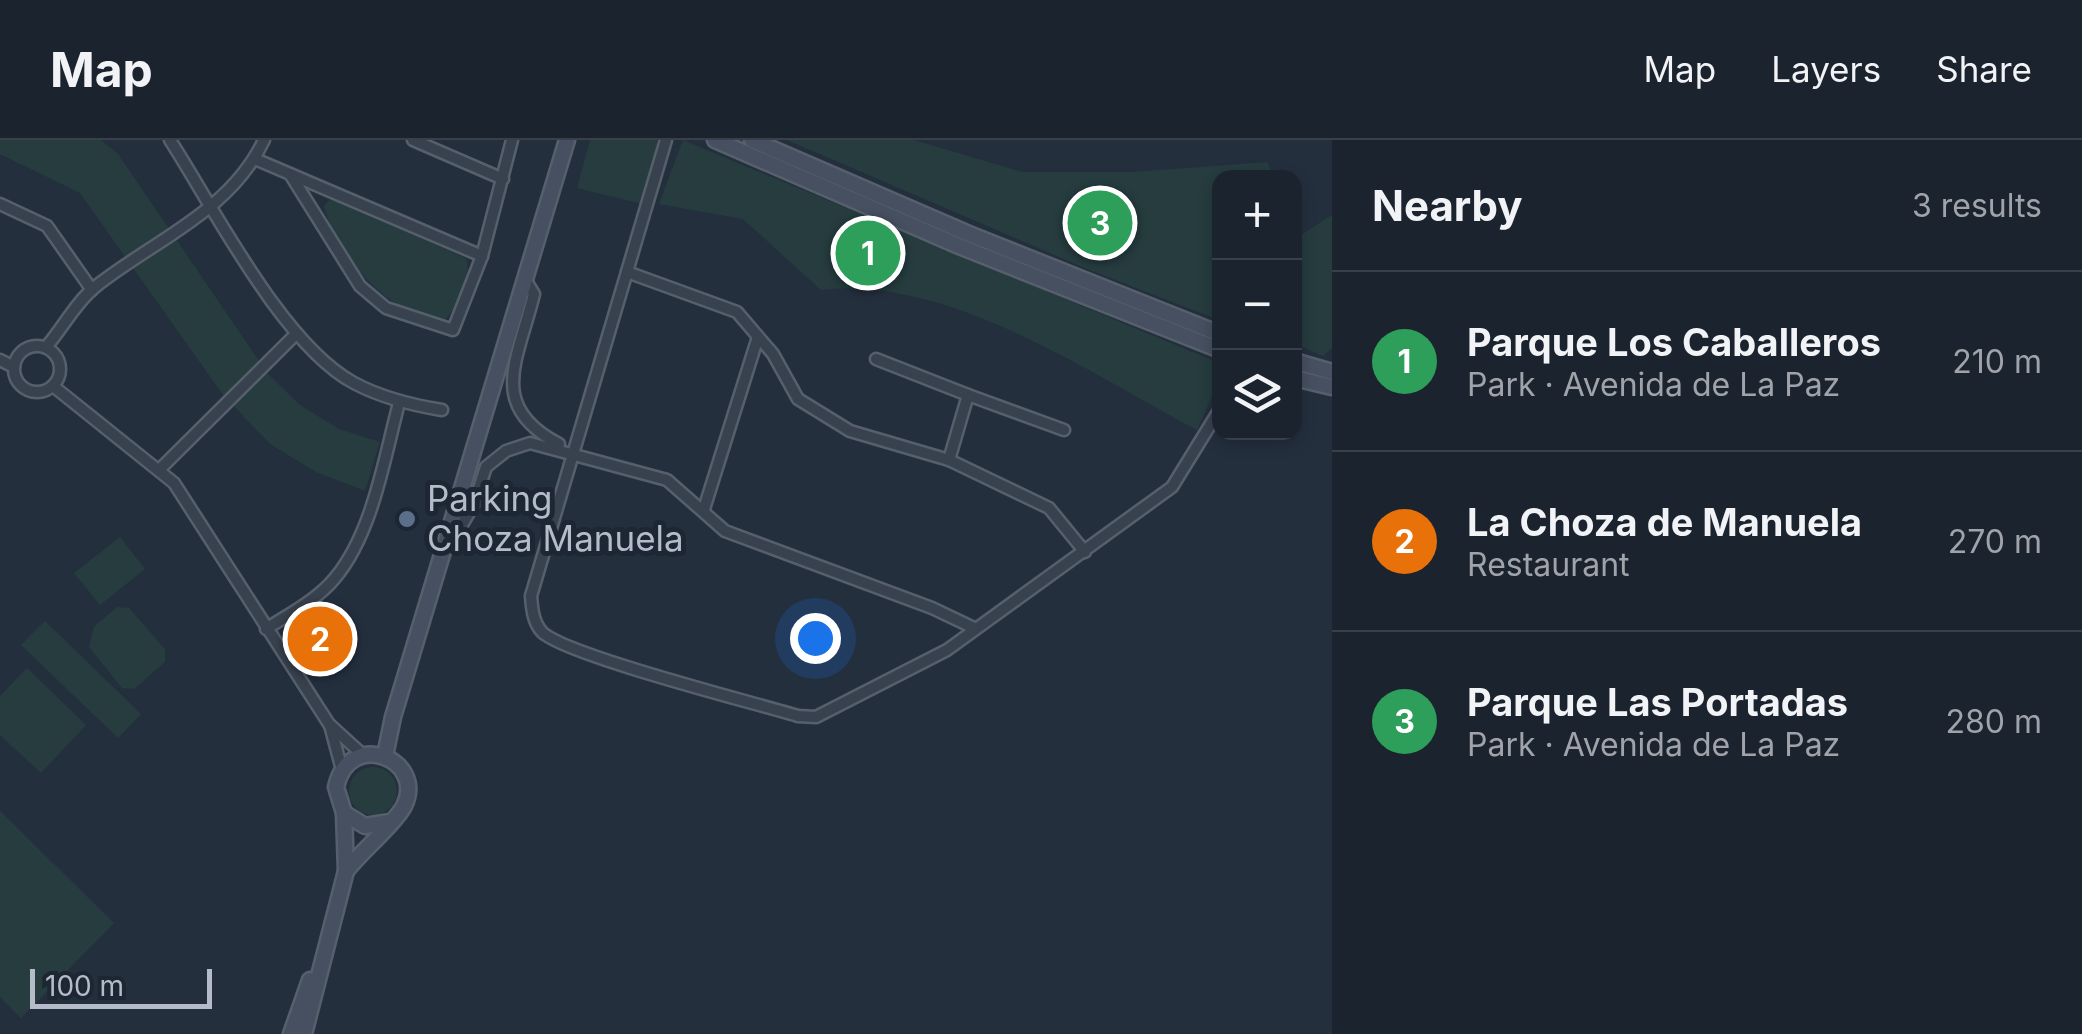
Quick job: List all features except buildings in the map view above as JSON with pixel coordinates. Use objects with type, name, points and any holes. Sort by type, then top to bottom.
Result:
[{"type":"main road","points":[[385,756],[393,717],[446,552],[566,140]]},
{"type":"main road","points":[[715,140],[958,246],[1212,347]]},
{"type":"main road","points":[[752,140],[969,234],[1212,331]]},
{"type":"main road","points":[[1302,363],[1330,369]]},
{"type":"main road","points":[[1302,380],[1332,387]]},
{"type":"main road","points":[[304,1034],[346,870],[344,813],[336,796],[342,770],[363,755],[385,756],[402,769],[408,792],[406,804],[346,870]]},
{"type":"main road","points":[[344,813],[365,826],[390,822]]},
{"type":"main road","points":[[291,1034],[327,938]]},
{"type":"street","points":[[170,140],[294,335],[353,383],[400,402],[442,410]]},
{"type":"street","points":[[46,348],[92,290],[213,207],[255,159],[264,140]]},
{"type":"street","points":[[413,140],[503,179]]},
{"type":"street","points":[[290,174],[360,286],[386,308],[453,330],[482,256],[512,140]]},
{"type":"street","points":[[666,140],[531,596],[533,615],[550,638],[670,679],[798,716],[816,717],[947,650],[1085,552],[1172,487],[1212,422]]},
{"type":"street","points":[[255,159],[482,256]]},
{"type":"street","points":[[0,204],[47,226],[92,290]]},
{"type":"street","points":[[627,272],[737,312],[776,359],[798,399],[850,431],[949,460],[1049,508],[1085,552]]},
{"type":"street","points":[[526,281],[534,294],[511,390],[518,415],[534,431],[573,452]]},
{"type":"street","points":[[160,470],[294,335]]},
{"type":"street","points":[[704,509],[758,337]]},
{"type":"street","points":[[46,348],[55,354],[60,369],[53,386],[30,392],[18,382],[14,366],[24,350],[46,348]]},
{"type":"street","points":[[749,364],[776,359]]},
{"type":"street","points":[[0,360],[14,366]]},
{"type":"street","points":[[876,360],[1064,430]]},
{"type":"street","points":[[53,386],[174,483],[329,724],[363,755]]},
{"type":"street","points":[[949,460],[968,395]]},
{"type":"street","points":[[266,629],[324,588],[349,556],[366,516],[400,402]]},
{"type":"street","points":[[446,552],[474,504],[486,467],[506,451],[530,443],[668,480],[725,531],[932,608],[974,628]]},
{"type":"street","points":[[329,724],[342,770]]},
{"type":"green space","points":[[0,140],[101,140],[118,154],[268,374],[300,405],[339,429],[380,442],[365,491],[316,472],[270,444],[223,395],[80,193],[0,154]]},
{"type":"green space","points":[[590,140],[658,140],[642,204],[577,188]]},
{"type":"green space","points":[[683,140],[1212,360],[1212,397],[1197,430],[1016,333],[918,298],[869,290],[821,290],[743,219],[659,204]]},
{"type":"green space","points":[[787,140],[914,140],[1022,172],[1133,172],[1268,162],[1270,170],[1212,170],[1212,317],[1087,269]]},
{"type":"green space","points":[[332,197],[467,259],[463,292],[444,321],[399,305],[363,275],[328,220],[324,206]]},
{"type":"green space","points":[[1332,215],[1332,348],[1323,356],[1302,347],[1302,234]]},
{"type":"green space","points":[[120,537],[145,569],[100,605],[74,573]]},
{"type":"green space","points":[[117,607],[129,608],[165,649],[165,662],[134,689],[122,688],[89,647],[94,627]]},
{"type":"green space","points":[[45,621],[141,714],[118,738],[21,645]]},
{"type":"green space","points":[[27,668],[86,725],[41,773],[0,735],[0,696]]},
{"type":"green space","points":[[373,767],[390,774],[397,791],[390,808],[373,815],[356,808],[349,791],[356,774]]},
{"type":"green space","points":[[0,811],[114,923],[21,1018],[0,997]]},
{"type":"place","name":"Parque Las Portadas","points":[[1100,223]]},
{"type":"place","name":"Parque Los Caballeros","points":[[868,253]]},
{"type":"place","name":"Parking Choza Manuela","points":[[407,519]]},
{"type":"place","name":"La Choza de Manuela","points":[[320,639]]}]
